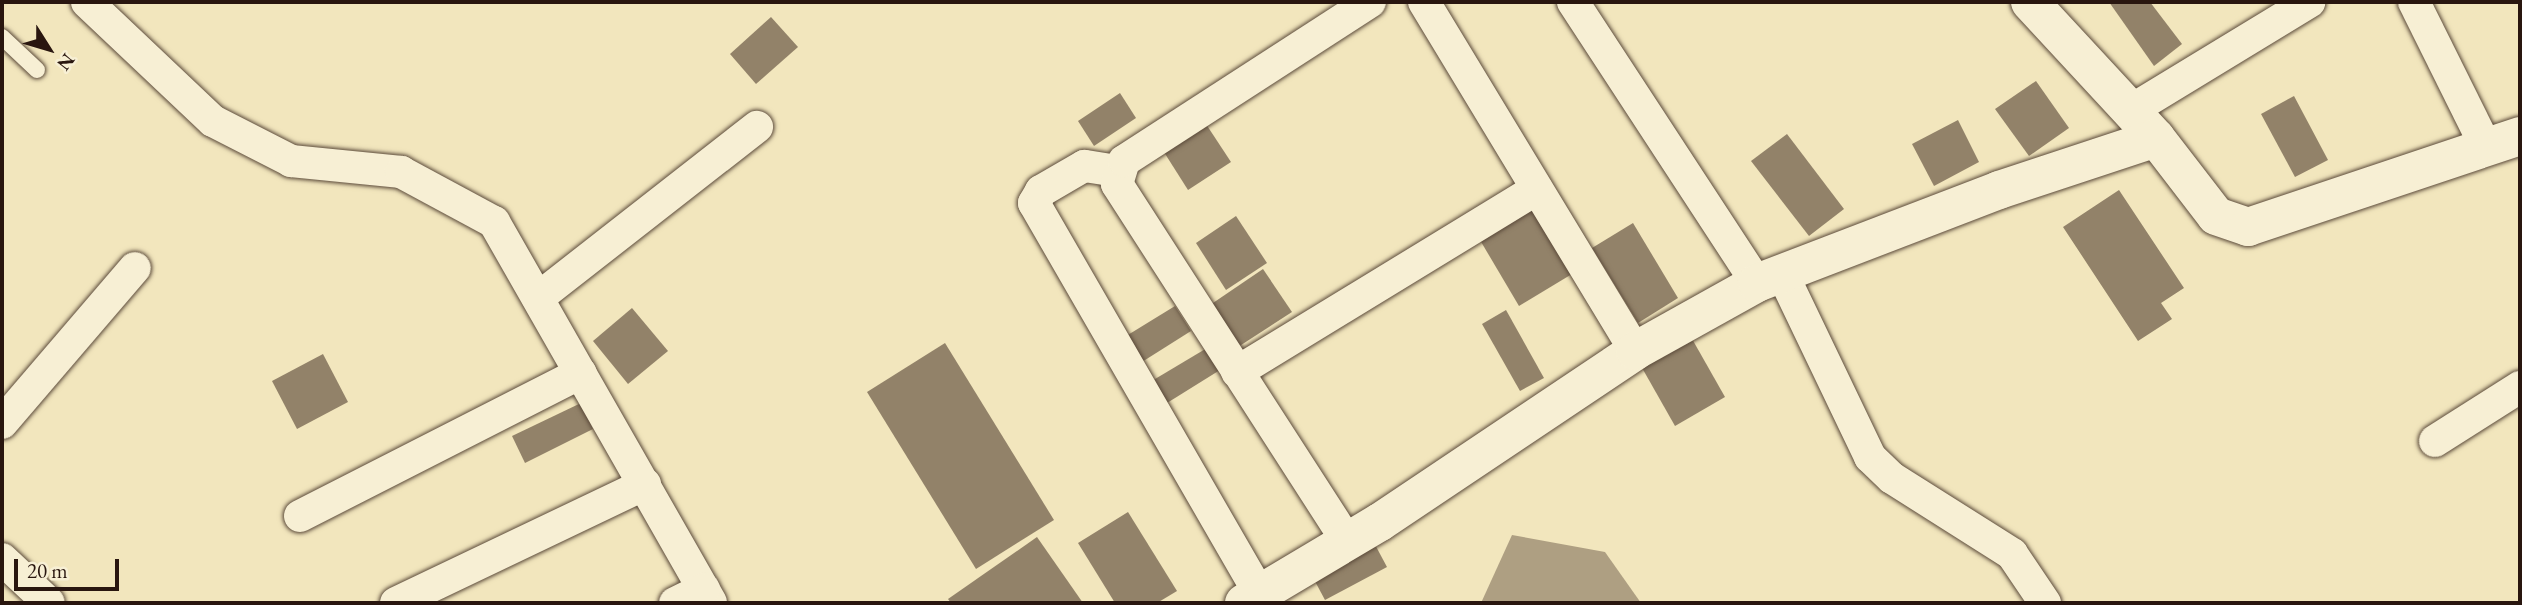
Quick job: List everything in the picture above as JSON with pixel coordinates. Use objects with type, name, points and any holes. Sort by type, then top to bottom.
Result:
[{"type":"street","points":[[87,2],[213,121],[290,161],[401,172],[494,222],[708,596],[675,603]]},
{"type":"street","points":[[1370,2],[1117,172],[1084,166],[1041,191],[1034,203],[1252,598],[1347,541],[1636,351],[1770,278],[2156,138]]},
{"type":"street","points":[[1424,2],[1636,351]]},
{"type":"street","points":[[1573,2],[1770,278],[1870,457],[1892,478],[2012,554],[2045,603]]},
{"type":"street","points":[[2030,2],[2156,138],[2216,216],[2248,228],[2503,140],[2414,2]]},
{"type":"street","points":[[2130,111],[2309,2]]},
{"type":"street","points":[[538,298],[757,127]]},
{"type":"street","points":[[1117,172],[1123,196],[1347,541]]},
{"type":"street","points":[[1237,372],[1537,189]]},
{"type":"street","points":[[2,423],[135,268]]},
{"type":"street","points":[[300,516],[581,373]]},
{"type":"street","points":[[2435,441],[2520,387]]},
{"type":"street","points":[[396,603],[645,484]]},
{"type":"street","points":[[2,559],[30,597]]},
{"type":"lane","points":[[2,37],[37,70]]},
{"type":"shaded area","points":[[1512,535],[1605,552],[1641,603],[1481,603]]},
{"type":"building","points":[[2109,2],[2150,2],[2182,44],[2154,66]]},
{"type":"building","points":[[771,17],[798,47],[756,84],[730,54]]},
{"type":"building","points":[[2036,81],[2069,128],[2029,156],[1995,109]]},
{"type":"building","points":[[1120,93],[1136,118],[1094,146],[1078,121]]},
{"type":"building","points":[[2294,96],[2328,160],[2295,177],[2261,114]]},
{"type":"building","points":[[1958,120],[1979,162],[1934,186],[1912,144]]},
{"type":"building","points":[[1204,121],[1231,162],[1188,190],[1162,149]]},
{"type":"building","points":[[1787,134],[1844,209],[1809,236],[1751,161]]},
{"type":"building","points":[[2119,190],[2184,288],[2161,303],[2172,319],[2138,341],[2063,227]]},
{"type":"building","points":[[1529,202],[1572,274],[1519,306],[1477,235]]},
{"type":"building","points":[[1236,216],[1267,263],[1226,290],[1196,243]]},
{"type":"building","points":[[1633,223],[1678,298],[1638,323],[1592,248]]},
{"type":"building","points":[[1263,269],[1292,312],[1238,347],[1210,305]]},
{"type":"building","points":[[1175,306],[1191,331],[1134,367],[1118,341]]},
{"type":"building","points":[[632,308],[668,351],[628,384],[593,341]]},
{"type":"building","points":[[1506,310],[1544,378],[1520,391],[1482,324]]},
{"type":"building","points":[[1687,330],[1725,397],[1675,426],[1637,359]]},
{"type":"building","points":[[945,343],[1054,520],[976,569],[867,392]]},
{"type":"building","points":[[1207,348],[1220,370],[1159,408],[1145,385]]},
{"type":"building","points":[[323,354],[348,402],[297,429],[272,381]]},
{"type":"building","points":[[581,403],[593,429],[525,463],[512,436]]},
{"type":"building","points":[[1128,512],[1177,591],[1157,603],[1115,603],[1078,543]]},
{"type":"building","points":[[1037,537],[1083,603],[951,603],[948,599]]},
{"type":"building","points":[[1372,539],[1387,567],[1325,600],[1310,572]]}]
